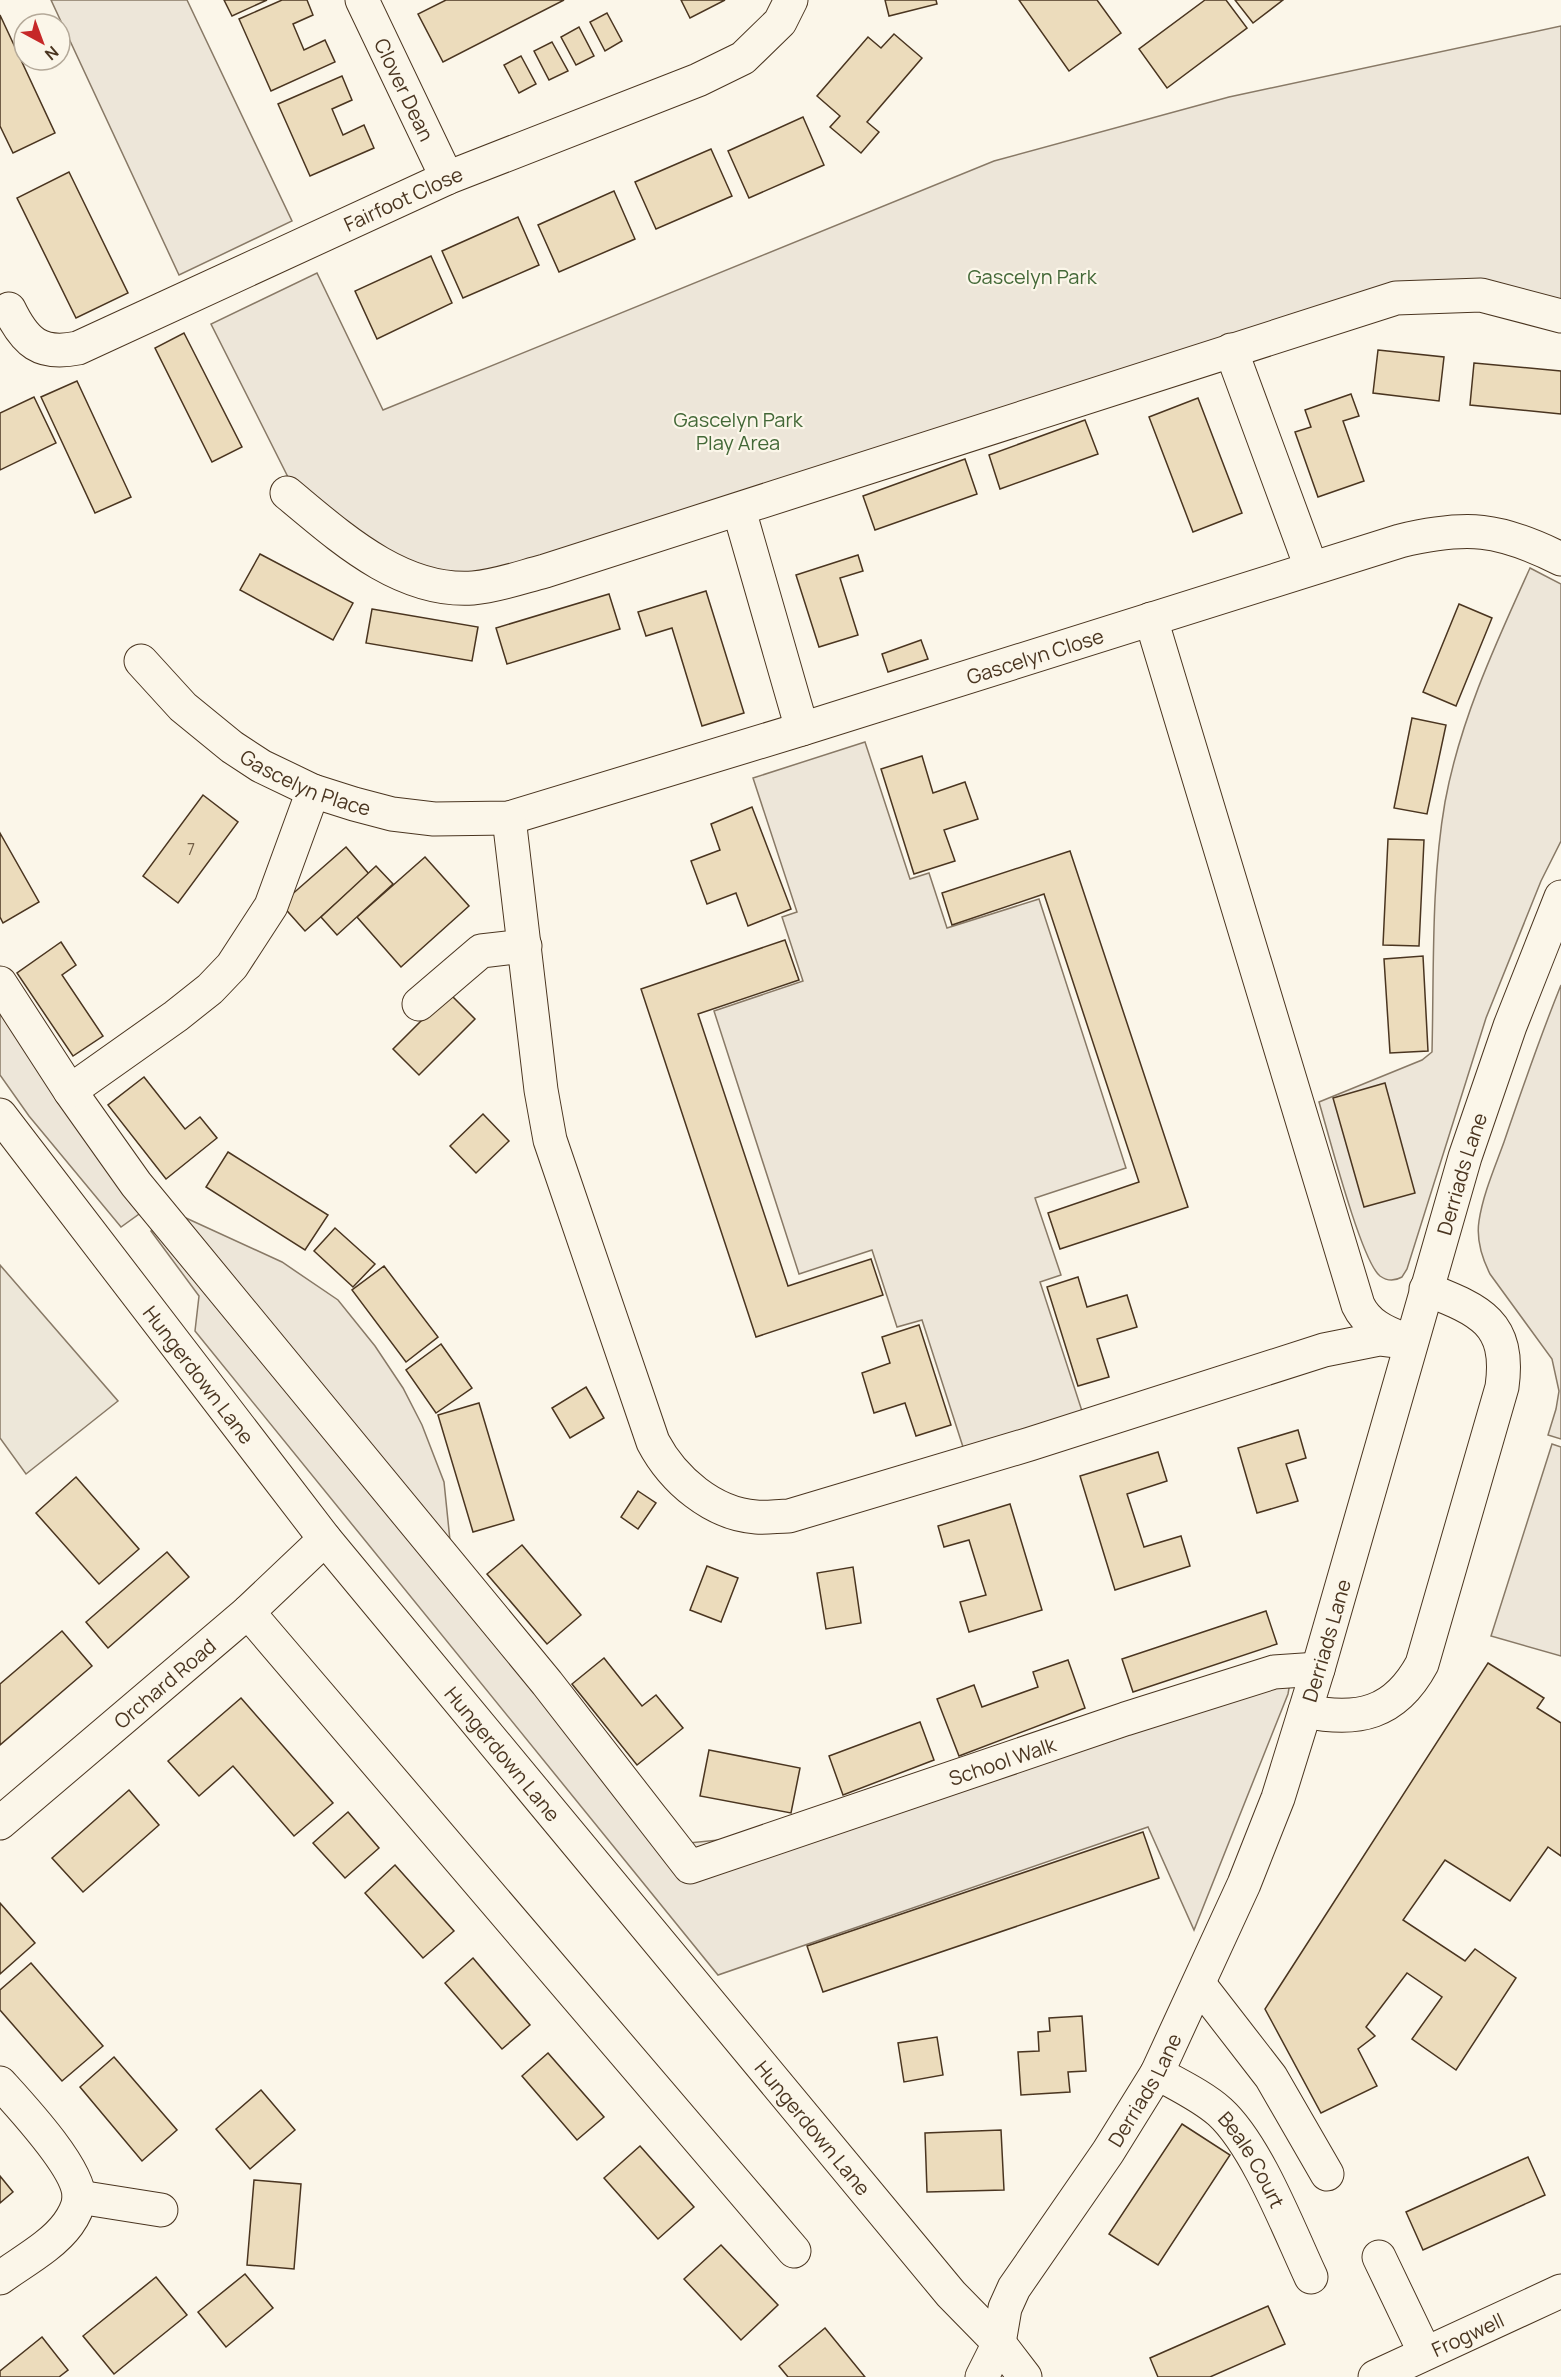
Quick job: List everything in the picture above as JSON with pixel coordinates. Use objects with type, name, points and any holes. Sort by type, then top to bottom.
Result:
[{"type":"street","name":"Clover Dean","points":[[362,0],[447,178]]},
{"type":"street","name":"Fairfoot Close","points":[[9,309],[24,335],[39,346],[56,351],[78,348],[447,178],[698,80],[743,58],[780,22],[791,0]]},
{"type":"street","points":[[287,493],[329,528],[384,566],[432,586],[474,588],[545,572],[1396,298],[1481,295],[1561,316]]},
{"type":"street","points":[[1231,350],[1311,567]]},
{"type":"street","points":[[740,510],[802,729]]},
{"type":"street","name":"Gascelyn Close","points":[[509,818],[802,729],[1311,567],[1431,533],[1457,531],[1496,533],[1520,540],[1561,558]]},
{"type":"street","points":[[1151,619],[1358,1305],[1368,1321],[1411,1343]]},
{"type":"street","name":"Gascelyn Place","points":[[141,661],[183,707],[232,747],[261,766],[313,791],[392,813],[434,819],[509,818]]},
{"type":"street","points":[[0,984],[70,1091],[176,1017],[210,989],[232,966],[271,906],[313,791]]},
{"type":"street","points":[[509,818],[541,1090],[550,1140],[653,1442],[675,1473],[712,1503],[742,1515],[757,1517],[789,1516],[807,1512],[1324,1350],[1379,1339],[1411,1343]]},
{"type":"street","name":"Derriads Lane","points":[[982,2377],[999,2343],[1005,2308],[1014,2288],[1108,2152],[1157,2073],[1244,1884],[1278,1798],[1318,1670],[1465,1157],[1510,1026],[1561,897]]},
{"type":"street","points":[[419,1004],[481,951],[525,946]]},
{"type":"street","name":"School Walk","points":[[70,1091],[136,1184],[547,1683],[690,1867],[1125,1719],[1274,1672],[1318,1670]]},
{"type":"street","name":"Hungerdown Lane","points":[[4,1128],[325,1539],[951,2294],[999,2343],[1025,2377]]},
{"type":"street","points":[[1324,1350],[1338,1342],[1349,1330],[1355,1313],[1352,1288]]},
{"type":"street","points":[[1305,1711],[1330,1716],[1350,1716],[1373,1712],[1401,1694],[1412,1682],[1422,1664],[1502,1386],[1505,1365],[1504,1350],[1498,1335],[1480,1314],[1426,1289]]},
{"type":"street","name":"Orchard Road","points":[[0,1823],[248,1612],[325,1539]]},
{"type":"street","points":[[248,1612],[794,2251]]},
{"type":"street","points":[[1199,1984],[1271,2077],[1327,2174]]},
{"type":"street","name":"Beale Court","points":[[1157,2073],[1203,2099],[1220,2112],[1239,2134],[1274,2198],[1311,2277]]},
{"type":"street","points":[[0,2083],[38,2125],[67,2166],[79,2197],[72,2217],[57,2236],[0,2278]]},
{"type":"street","points":[[79,2197],[161,2210]]},
{"type":"street","points":[[1379,2257],[1425,2353]]},
{"type":"street","name":"Frogwell","points":[[1375,2377],[1561,2291]]},
{"type":"green space","points":[[51,0],[187,0],[292,221],[179,275],[72,45],[72,12],[57,12]]},
{"type":"green space","name":"Gascelyn Park","points":[[1561,26],[1561,303],[1475,285],[475,579],[389,558],[290,481],[211,324],[317,273],[383,410],[994,161],[1229,97]]},
{"type":"green space","points":[[1530,568],[1561,584],[1561,841],[1541,881],[1486,1018],[1407,1269],[1402,1277],[1388,1280],[1380,1276],[1372,1265],[1364,1247],[1319,1102],[1422,1060],[1432,1052],[1435,895],[1445,802],[1460,741],[1480,682]]},
{"type":"green space","points":[[865,742],[910,879],[929,873],[947,928],[1039,899],[1126,1168],[1035,1198],[1061,1275],[1040,1282],[1082,1411],[964,1450],[922,1320],[897,1327],[872,1250],[799,1274],[714,1011],[803,981],[782,917],[797,912],[753,778]]},
{"type":"green space","points":[[1561,985],[1561,1439],[1548,1435],[1559,1391],[1552,1359],[1490,1274],[1480,1249],[1478,1228],[1490,1181]]},
{"type":"green space","points":[[0,1011],[146,1209],[121,1227],[29,1116],[0,1075]]},
{"type":"green space","points":[[186,1218],[282,1262],[338,1300],[375,1346],[403,1388],[422,1425],[444,1482],[451,1550],[689,1843],[748,1837],[1295,1654],[1288,1694],[1194,1930],[1148,1827],[718,1975],[195,1331],[199,1296],[151,1231]]},
{"type":"green space","points":[[1552,1444],[1561,1447],[1561,1656],[1491,1636]]},
{"type":"shaded area","points":[[0,1265],[118,1401],[26,1474],[0,1438]]},
{"type":"building","points":[[224,0],[267,0],[232,16]]},
{"type":"building","points":[[282,0],[307,0],[313,15],[293,24],[304,50],[325,40],[335,62],[271,91],[239,19]]},
{"type":"building","points":[[446,0],[564,0],[443,62],[418,14]]},
{"type":"building","points":[[681,0],[725,0],[690,18]]},
{"type":"building","points":[[885,0],[936,0],[937,4],[889,16]]},
{"type":"building","points":[[1019,0],[1097,0],[1121,33],[1069,71]]},
{"type":"building","points":[[1205,0],[1226,0],[1247,28],[1167,88],[1139,49]]},
{"type":"building","points":[[1235,0],[1283,0],[1253,23]]},
{"type":"building","points":[[607,13],[622,41],[605,51],[590,22]]},
{"type":"building","points":[[0,15],[12,41],[12,72],[27,72],[55,133],[13,153],[0,126]]},
{"type":"building","points":[[579,27],[594,56],[576,65],[561,37]]},
{"type":"building","points":[[894,34],[922,58],[867,122],[879,132],[861,153],[830,127],[840,116],[817,96],[868,37],[881,48]]},
{"type":"building","points":[[552,42],[568,71],[549,80],[534,51]]},
{"type":"building","points":[[521,56],[536,84],[519,93],[504,65]]},
{"type":"building","points":[[342,76],[352,100],[332,109],[343,135],[364,125],[374,148],[310,176],[278,104]]},
{"type":"building","points":[[803,117],[824,165],[749,198],[728,151]]},
{"type":"building","points":[[711,149],[732,196],[656,229],[635,182]]},
{"type":"building","points":[[69,172],[128,293],[76,318],[17,198]]},
{"type":"building","points":[[614,191],[635,239],[559,272],[538,225]]},
{"type":"building","points":[[518,217],[539,265],[463,298],[442,251]]},
{"type":"building","points":[[431,256],[452,303],[377,339],[355,291]]},
{"type":"building","points":[[184,333],[242,447],[212,462],[155,348]]},
{"type":"building","points":[[1378,350],[1444,357],[1439,401],[1373,393]]},
{"type":"building","points":[[1474,363],[1561,371],[1561,414],[1470,405]]},
{"type":"building","points":[[77,381],[131,497],[95,513],[41,397]]},
{"type":"building","points":[[1351,394],[1359,416],[1343,421],[1364,481],[1318,497],[1295,432],[1311,427],[1305,410]]},
{"type":"building","points":[[34,397],[56,443],[0,470],[0,413]]},
{"type":"building","points":[[1198,398],[1242,513],[1193,532],[1149,417]]},
{"type":"building","points":[[1085,420],[1098,454],[1000,489],[989,455]]},
{"type":"building","points":[[965,459],[977,494],[875,530],[863,496]]},
{"type":"building","points":[[260,554],[353,603],[333,640],[240,590]]},
{"type":"building","points":[[858,555],[863,571],[840,578],[858,635],[819,647],[796,575]]},
{"type":"building","points":[[706,591],[744,713],[702,726],[672,628],[646,636],[638,612]]},
{"type":"building","points":[[609,594],[620,629],[507,664],[496,628]]},
{"type":"building","points":[[1459,604],[1492,618],[1456,706],[1423,692]]},
{"type":"building","points":[[372,609],[478,627],[472,661],[366,643]]},
{"type":"building","points":[[921,640],[928,659],[888,672],[882,654]]},
{"type":"building","points":[[1412,718],[1446,725],[1427,814],[1394,808]]},
{"type":"building","points":[[922,756],[933,793],[965,782],[978,819],[944,830],[955,861],[914,874],[881,769]]},
{"type":"building","points":[[203,795],[238,822],[178,903],[143,876]]},
{"type":"building","points":[[752,807],[791,909],[748,926],[736,893],[707,904],[691,861],[720,850],[711,824]]},
{"type":"building","points":[[0,833],[39,902],[3,923],[0,917]]},
{"type":"building","points":[[1388,839],[1424,840],[1419,946],[1383,945]]},
{"type":"building","points":[[346,847],[369,874],[305,931],[281,904]]},
{"type":"building","points":[[1070,851],[1188,1207],[1060,1249],[1048,1213],[1139,1182],[1044,894],[952,925],[942,893]]},
{"type":"building","points":[[425,857],[469,906],[401,967],[357,917]]},
{"type":"building","points":[[376,866],[393,884],[337,935],[321,917]]},
{"type":"building","points":[[785,940],[799,980],[698,1014],[788,1286],[871,1259],[883,1295],[756,1337],[641,989]]},
{"type":"building","points":[[61,942],[76,965],[62,975],[103,1036],[73,1056],[17,973]]},
{"type":"building","points":[[1423,956],[1428,1051],[1390,1053],[1384,959]]},
{"type":"building","points":[[449,993],[475,1019],[419,1075],[393,1049]]},
{"type":"building","points":[[144,1077],[185,1129],[200,1117],[217,1138],[166,1179],[108,1105]]},
{"type":"building","points":[[1385,1083],[1415,1193],[1364,1207],[1333,1098]]},
{"type":"building","points":[[483,1114],[509,1141],[476,1173],[450,1146]]},
{"type":"building","points":[[228,1152],[328,1215],[305,1250],[206,1187]]},
{"type":"building","points":[[335,1228],[375,1264],[353,1287],[314,1251]]},
{"type":"building","points":[[384,1266],[438,1337],[406,1362],[352,1290]]},
{"type":"building","points":[[1078,1277],[1087,1307],[1127,1295],[1137,1327],[1097,1339],[1109,1377],[1078,1386],[1047,1287]]},
{"type":"building","points":[[919,1325],[951,1425],[916,1436],[905,1403],[874,1413],[862,1373],[890,1363],[882,1337]]},
{"type":"building","points":[[441,1344],[472,1388],[436,1413],[406,1370]]},
{"type":"building","points":[[586,1387],[604,1418],[570,1438],[552,1408]]},
{"type":"building","points":[[479,1403],[514,1520],[473,1532],[438,1415]]},
{"type":"building","points":[[1298,1430],[1306,1458],[1286,1464],[1298,1501],[1257,1513],[1238,1448]]},
{"type":"building","points":[[1158,1452],[1167,1481],[1127,1494],[1144,1547],[1181,1536],[1190,1566],[1115,1590],[1080,1476]]},
{"type":"building","points":[[76,1477],[139,1549],[99,1584],[36,1513]]},
{"type":"building","points":[[638,1491],[656,1503],[638,1529],[621,1517]]},
{"type":"building","points":[[1010,1504],[1042,1610],[969,1632],[960,1602],[986,1595],[969,1540],[944,1547],[938,1526]]},
{"type":"building","points":[[522,1545],[581,1615],[547,1644],[487,1574]]},
{"type":"building","points":[[167,1552],[189,1577],[108,1648],[86,1622]]},
{"type":"building","points":[[707,1566],[738,1578],[721,1622],[690,1610]]},
{"type":"building","points":[[853,1567],[861,1623],[826,1629],[817,1573]]},
{"type":"building","points":[[1266,1611],[1277,1644],[1133,1692],[1122,1659]]},
{"type":"building","points":[[62,1631],[92,1666],[0,1745],[0,1684]]},
{"type":"building","points":[[604,1658],[642,1706],[656,1695],[683,1728],[637,1765],[572,1684]]},
{"type":"building","points":[[1068,1660],[1085,1708],[959,1756],[937,1699],[974,1685],[982,1707],[1038,1687],[1033,1672]]},
{"type":"building","points":[[1488,1663],[1544,1698],[1537,1708],[1561,1723],[1561,1856],[1548,1847],[1510,1901],[1445,1860],[1403,1920],[1465,1961],[1475,1949],[1516,1978],[1456,2070],[1412,2039],[1442,1997],[1407,1973],[1366,2027],[1375,2036],[1358,2049],[1377,2086],[1321,2113],[1265,2009]]},
{"type":"building","points":[[241,1698],[333,1803],[294,1836],[233,1766],[199,1796],[168,1761]]},
{"type":"building","points":[[920,1722],[934,1760],[843,1795],[829,1756]]},
{"type":"building","points":[[709,1750],[800,1768],[791,1813],[700,1796]]},
{"type":"building","points":[[129,1790],[159,1825],[83,1892],[52,1858]]},
{"type":"building","points":[[348,1812],[379,1848],[345,1878],[313,1843]]},
{"type":"building","points":[[1143,1832],[1159,1878],[823,1992],[807,1946]]},
{"type":"building","points":[[395,1865],[454,1931],[423,1958],[365,1893]]},
{"type":"building","points":[[0,1903],[35,1943],[0,1974]]},
{"type":"building","points":[[473,1958],[530,2025],[502,2049],[445,1983]]},
{"type":"building","points":[[31,1963],[103,2046],[62,2081],[0,2010],[0,1990]]},
{"type":"building","points":[[1082,2016],[1086,2071],[1068,2072],[1070,2092],[1021,2095],[1018,2052],[1039,2051],[1038,2032],[1050,2031],[1049,2018]]},
{"type":"building","points":[[937,2037],[943,2075],[904,2082],[898,2043]]},
{"type":"building","points":[[548,2053],[604,2117],[577,2140],[522,2076]]},
{"type":"building","points":[[114,2057],[177,2130],[142,2161],[80,2087]]},
{"type":"building","points":[[261,2090],[295,2130],[250,2169],[216,2129]]},
{"type":"building","points":[[1182,2124],[1230,2155],[1158,2265],[1109,2234]]},
{"type":"building","points":[[1001,2130],[1004,2190],[927,2192],[925,2133]]},
{"type":"building","points":[[640,2146],[694,2207],[658,2239],[604,2178]]},
{"type":"building","points":[[1528,2157],[1545,2195],[1423,2250],[1406,2212]]},
{"type":"building","points":[[0,2176],[13,2192],[0,2203]]},
{"type":"building","points":[[254,2180],[301,2184],[294,2269],[247,2265]]},
{"type":"building","points":[[721,2245],[778,2305],[741,2340],[684,2279]]},
{"type":"building","points":[[245,2274],[273,2308],[226,2347],[198,2312]]},
{"type":"building","points":[[156,2277],[187,2315],[114,2374],[83,2336]]},
{"type":"building","points":[[1268,2306],[1285,2344],[1210,2377],[1158,2377],[1150,2358]]},
{"type":"building","points":[[825,2328],[865,2377],[788,2377],[779,2366]]},
{"type":"building","points":[[42,2337],[68,2370],[59,2377],[0,2377],[0,2371]]},
{"type":"park label","name":"Gascelyn Park Play Area","points":[[738,430]]}]
